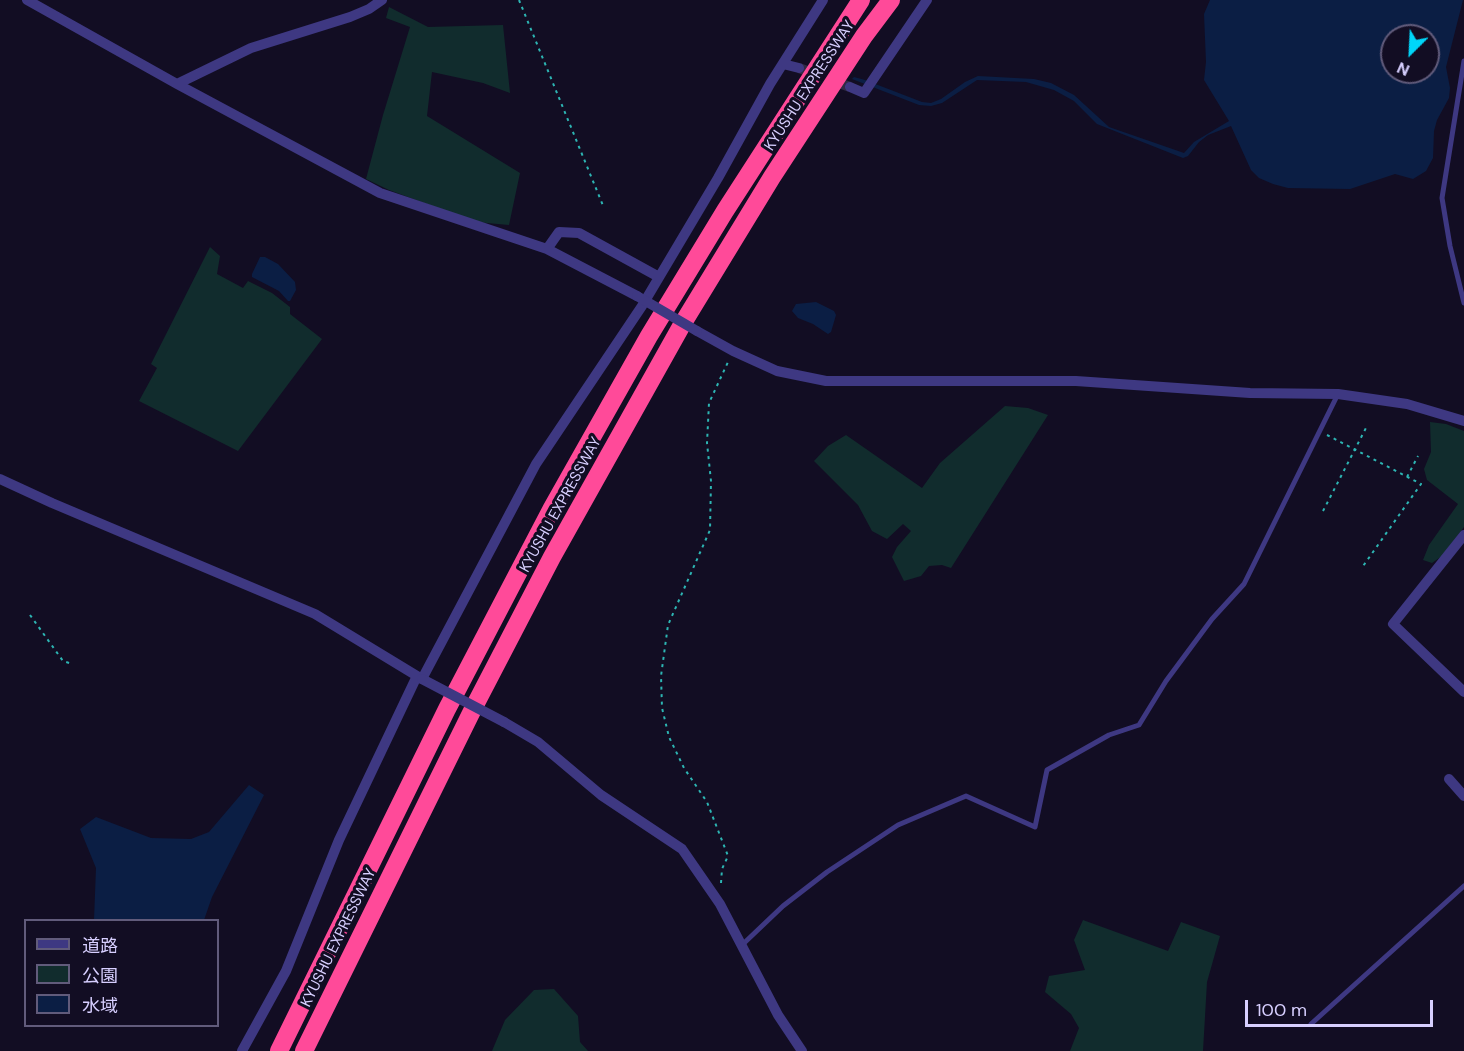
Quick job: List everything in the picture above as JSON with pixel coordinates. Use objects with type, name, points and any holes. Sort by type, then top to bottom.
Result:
[{"type":"highway","name":"KYUSHU EXPRESSWAY","points":[[279,1051],[447,709],[552,508],[696,259],[861,0]]},
{"type":"highway","name":"KYUSHU EXPRESSWAY","points":[[304,1051],[474,707],[552,557],[695,304],[772,177],[864,36],[891,0]]},
{"type":"street","points":[[27,0],[380,193],[547,249],[638,296],[733,351],[777,371],[826,381],[1076,381],[1250,393],[1338,394],[1407,404],[1464,422]]},
{"type":"street","points":[[177,84],[250,48],[351,17],[382,0]]},
{"type":"street","points":[[242,1051],[286,971],[339,840],[419,677],[536,464],[614,349],[659,277],[783,63],[824,0]]},
{"type":"street","points":[[850,87],[864,93],[927,0]]},
{"type":"street","points":[[783,63],[799,68]]},
{"type":"street","points":[[547,249],[559,232],[579,233],[659,277]]},
{"type":"street","points":[[0,479],[315,614],[419,677],[538,742],[601,795],[682,849],[720,904],[778,1015],[802,1051]]},
{"type":"street","points":[[1464,535],[1393,624],[1464,692]]},
{"type":"street","points":[[1449,779],[1464,796]]},
{"type":"lane","points":[[1464,61],[1442,198],[1450,246],[1464,303]]},
{"type":"lane","points":[[742,945],[783,906],[827,872],[898,825],[966,796],[1035,827],[1047,770],[1109,735],[1139,725],[1166,681],[1212,619],[1244,584],[1338,394]]},
{"type":"lane","points":[[1311,1024],[1464,886]]},
{"type":"path","points":[[519,0],[604,208]]},
{"type":"path","points":[[720,904],[722,869],[728,856],[708,802],[684,768],[669,737],[662,708],[661,676],[668,625],[711,530],[711,481],[707,443],[709,403],[733,351]]},
{"type":"path","points":[[1323,511],[1367,426]]},
{"type":"path","points":[[1319,432],[1421,484],[1361,569]]},
{"type":"path","points":[[1407,477],[1418,456]]},
{"type":"path","points":[[30,615],[63,661],[72,664]]},
{"type":"green space","points":[[389,7],[428,27],[503,25],[510,93],[483,83],[432,72],[427,116],[520,173],[509,225],[476,222],[389,190],[366,179],[410,27],[386,18]]},
{"type":"green space","points":[[210,247],[220,256],[217,274],[243,288],[248,281],[272,293],[290,307],[290,314],[322,339],[238,451],[139,401],[157,368],[151,364]]},
{"type":"green space","points":[[1005,406],[1028,408],[1048,415],[951,568],[942,565],[929,566],[921,576],[904,581],[892,557],[897,547],[911,531],[903,524],[887,539],[872,531],[858,505],[814,461],[828,446],[846,435],[922,488],[940,463]]},
{"type":"green space","points":[[1430,422],[1446,424],[1464,431],[1464,527],[1442,556],[1432,563],[1423,560],[1429,545],[1458,504],[1427,480],[1424,469],[1431,452]]},
{"type":"green space","points":[[1083,920],[1168,951],[1181,922],[1220,936],[1207,982],[1203,1051],[1070,1051],[1079,1028],[1071,1014],[1045,992],[1049,976],[1085,970],[1074,940]]},
{"type":"green space","points":[[554,989],[578,1016],[580,1042],[588,1051],[492,1051],[505,1020],[534,990]]},
{"type":"water","points":[[1210,0],[1463,0],[1446,67],[1450,88],[1449,98],[1437,120],[1434,131],[1433,158],[1426,171],[1413,179],[1395,174],[1350,189],[1288,188],[1259,178],[1251,170],[1231,126],[1208,135],[1188,156],[1183,158],[1097,124],[1074,101],[1054,90],[1026,82],[977,80],[942,103],[931,106],[919,105],[852,79],[854,77],[865,80],[922,102],[931,103],[978,76],[1034,79],[1051,83],[1074,95],[1109,127],[1184,153],[1194,142],[1229,121],[1204,80],[1206,62],[1204,14]]},
{"type":"water","points":[[260,257],[265,257],[278,264],[295,282],[296,290],[290,301],[279,291],[252,277]]},
{"type":"water","points":[[816,302],[834,311],[836,315],[831,332],[828,334],[798,318],[792,311],[796,304]]},
{"type":"water","points":[[249,785],[264,795],[212,897],[204,919],[94,919],[96,868],[80,829],[96,817],[151,838],[191,839],[209,832]]},
{"type":"tunnel","points":[[799,68],[850,87]]}]
